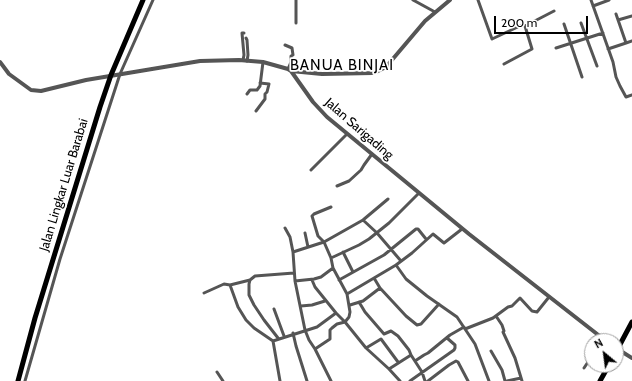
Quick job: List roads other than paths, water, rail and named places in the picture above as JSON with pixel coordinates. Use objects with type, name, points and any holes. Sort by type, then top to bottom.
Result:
[{"type":"main road","name":"Jalan Lingkar Luar Barabai","points":[[18,381],[58,243],[100,107],[111,75],[143,0]]},
{"type":"main road","points":[[624,336],[632,322]]},
{"type":"street","points":[[25,381],[60,259],[120,74],[153,0]]},
{"type":"street","points":[[296,0],[296,23]]},
{"type":"street","points":[[413,0],[435,12]]},
{"type":"street","points":[[0,62],[9,74],[32,90],[36,91],[54,89],[111,75],[200,61],[245,60],[263,62],[289,70],[322,74],[372,73],[378,72],[386,67],[425,21],[450,0]]},
{"type":"street","points":[[478,0],[492,39],[522,25],[525,26],[554,11]]},
{"type":"street","points":[[590,0],[613,62],[616,77],[625,96],[627,98],[632,95]]},
{"type":"street","points":[[593,6],[609,0]]},
{"type":"street","points":[[616,14],[626,43]]},
{"type":"street","points":[[618,20],[632,16]]},
{"type":"street","points":[[581,23],[596,66]]},
{"type":"street","points":[[564,24],[582,77]]},
{"type":"street","points":[[504,64],[532,49],[525,26]]},
{"type":"street","points":[[244,33],[242,33],[242,49],[245,60]]},
{"type":"street","points":[[556,48],[603,33]]},
{"type":"street","points":[[245,60],[248,55],[246,38]]},
{"type":"street","points":[[608,48],[632,41]]},
{"type":"street","points":[[284,45],[292,48],[293,55],[291,56],[289,70]]},
{"type":"street","points":[[247,94],[250,90],[257,90],[260,82],[263,62]]},
{"type":"street","name":"Jalan Sarigading","points":[[289,70],[313,102],[327,117],[462,229],[595,333]]},
{"type":"street","points":[[256,111],[265,99],[265,94],[268,92],[269,84],[260,82]]},
{"type":"street","points":[[311,170],[347,134]]},
{"type":"street","points":[[337,186],[349,181],[361,170],[372,154]]},
{"type":"street","points":[[331,258],[369,239],[389,223],[419,193]]},
{"type":"street","points":[[293,252],[324,242],[363,220],[388,199]]},
{"type":"street","points":[[315,349],[330,339],[330,330],[332,328],[337,324],[345,322],[350,316],[350,305],[347,294],[332,268],[331,258],[324,242],[318,236],[314,224],[313,215],[331,208]]},
{"type":"street","points":[[363,220],[377,233],[401,261]]},
{"type":"street","points":[[285,228],[290,237],[293,252],[295,281],[305,330],[329,381]]},
{"type":"street","points":[[339,280],[384,255],[417,228],[426,239]]},
{"type":"street","points":[[347,294],[396,265],[434,234],[442,243],[444,243],[462,229]]},
{"type":"street","points":[[305,233],[308,247]]},
{"type":"street","points":[[343,252],[353,272]]},
{"type":"street","points":[[396,265],[406,279],[457,316],[475,344],[489,381]]},
{"type":"street","points":[[295,281],[312,280],[321,277],[332,268]]},
{"type":"street","points":[[204,293],[224,284],[230,285],[250,280],[255,276],[294,273]]},
{"type":"street","points":[[374,278],[380,288],[406,316],[417,325],[421,324],[439,304]]},
{"type":"street","points":[[250,280],[249,295],[251,300],[278,338]]},
{"type":"street","points":[[312,280],[315,288],[325,301],[345,322],[366,348],[400,381]]},
{"type":"street","points":[[230,285],[238,307],[246,320],[254,328],[273,341],[280,381]]},
{"type":"street","points":[[350,305],[364,301],[380,288]]},
{"type":"street","points":[[414,361],[428,353],[447,338],[464,328],[496,316],[508,307],[512,306],[521,298],[532,311],[537,312],[549,297]]},
{"type":"street","points":[[301,306],[312,306],[325,301]]},
{"type":"street","points":[[359,302],[365,312],[384,334],[391,331],[398,336],[409,350],[426,381],[456,361],[458,362],[468,381]]},
{"type":"street","points":[[274,309],[284,336]]},
{"type":"street","points":[[273,341],[284,336],[317,327],[336,313]]},
{"type":"street","points":[[491,351],[502,370],[506,381],[522,380],[515,358],[503,332],[504,330],[502,325],[496,316]]},
{"type":"street","points":[[293,334],[307,381]]},
{"type":"street","points":[[410,381],[455,348],[455,345],[447,338]]},
{"type":"street","points":[[366,348],[381,339],[398,362]]},
{"type":"street","points":[[389,369],[411,355]]},
{"type":"street","points":[[217,372],[223,381]]},
{"type":"district","name":"BANUA BINJAI","points":[[342,66]]}]
